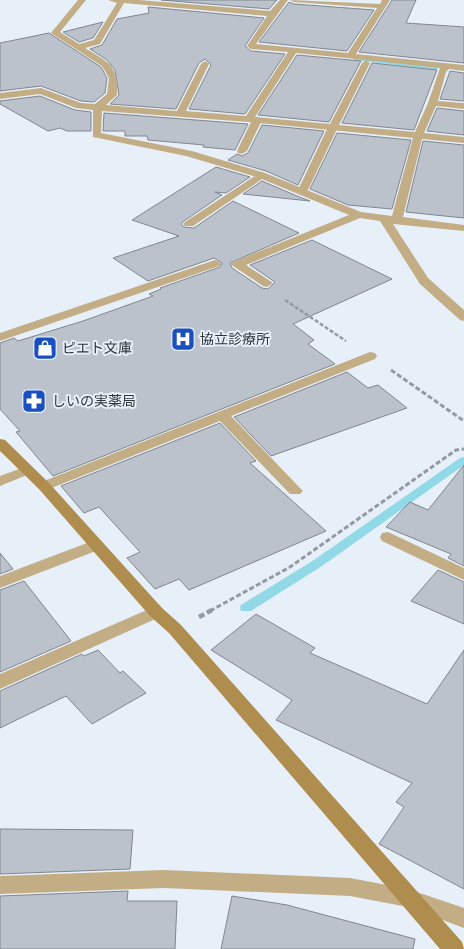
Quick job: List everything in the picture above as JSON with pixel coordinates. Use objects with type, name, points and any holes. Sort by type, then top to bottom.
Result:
[{"type":"street","points":[[82,0],[55,33],[105,64],[113,78],[112,94],[98,107],[96,135],[188,153],[261,175],[358,215],[391,221],[464,228]]},
{"type":"street","points":[[112,0],[272,14]]},
{"type":"street","points":[[203,8],[210,0]]},
{"type":"street","points":[[284,0],[272,14],[251,46],[366,64],[444,69],[464,68]]},
{"type":"street","points":[[294,0],[384,3]]},
{"type":"street","points":[[78,47],[97,42],[122,1]]},
{"type":"street","points":[[351,56],[384,3]]},
{"type":"street","points":[[292,53],[351,56],[444,69]]},
{"type":"street","points":[[242,151],[253,119],[292,53]]},
{"type":"street","points":[[180,114],[205,64]]},
{"type":"street","points":[[302,192],[366,64]]},
{"type":"street","points":[[444,69],[433,103],[418,136],[391,221],[424,281],[464,317]]},
{"type":"street","points":[[0,96],[41,91],[79,106],[253,119],[464,140]]},
{"type":"street","points":[[433,103],[464,106]]},
{"type":"street","points":[[189,224],[261,175]]},
{"type":"street","points":[[267,283],[237,264],[358,215]]},
{"type":"street","points":[[0,337],[215,264]]},
{"type":"street","points":[[44,486],[370,356]]},
{"type":"street","points":[[222,415],[295,491]]},
{"type":"street","points":[[0,443],[44,486],[156,612],[176,629],[454,949]]},
{"type":"street","points":[[0,481],[27,470]]},
{"type":"street","points":[[388,537],[464,575]]},
{"type":"street","points":[[0,582],[95,545]]},
{"type":"street","points":[[0,682],[156,612]]},
{"type":"street","points":[[0,885],[164,879],[350,887],[408,898],[464,918]]},
{"type":"path","points":[[176,629],[290,567],[456,450],[464,449]]},
{"type":"building","points":[[161,0],[277,0],[269,9]]},
{"type":"building","points":[[392,0],[416,0],[406,23],[464,27],[464,63],[359,52]]},
{"type":"building","points":[[289,2],[294,4],[374,10],[347,51],[259,42]]},
{"type":"building","points":[[148,7],[264,18],[245,46],[251,51],[285,54],[245,114],[189,109],[211,65],[205,59],[199,63],[176,109],[110,104],[119,95],[115,70],[107,60],[90,49],[102,45],[117,19],[149,13]]},
{"type":"building","points":[[103,22],[93,38],[79,42],[63,32]]},
{"type":"building","points":[[49,33],[101,67],[107,78],[105,93],[94,102],[81,101],[41,86],[0,91],[0,43]]},
{"type":"building","points":[[297,55],[361,61],[329,122],[258,115]]},
{"type":"building","points":[[372,63],[437,70],[414,130],[342,123]]},
{"type":"building","points":[[450,71],[464,73],[464,101],[440,99]]},
{"type":"building","points":[[40,96],[75,110],[91,112],[91,131],[67,131],[60,128],[48,131],[0,104],[0,101]]},
{"type":"building","points":[[437,108],[464,111],[464,135],[427,131]]},
{"type":"building","points":[[104,113],[248,124],[235,150],[148,140],[147,136],[125,136],[125,131],[103,131]]},
{"type":"building","points":[[262,125],[324,131],[298,185],[266,171],[228,160],[237,154],[242,156],[248,153]]},
{"type":"building","points":[[337,133],[411,140],[392,209],[348,205],[310,189]]},
{"type":"building","points":[[423,141],[464,145],[464,218],[406,212]]},
{"type":"building","points":[[216,167],[250,177],[226,193],[215,192],[222,195],[184,221],[181,224],[184,227],[194,228],[233,201],[299,233],[230,263],[232,268],[262,288],[268,289],[275,282],[250,265],[312,240],[392,279],[293,324],[314,340],[308,344],[335,364],[53,476],[16,432],[20,431],[0,409],[0,343],[14,338],[18,341],[83,321],[153,296],[149,294],[160,288],[220,267],[222,263],[214,258],[148,281],[113,258],[179,236],[132,220]]},
{"type":"building","points":[[262,181],[297,196],[310,201],[243,194]]},
{"type":"building","points":[[347,372],[368,388],[378,385],[407,408],[271,456],[234,417]]},
{"type":"building","points":[[220,423],[256,461],[250,463],[326,531],[189,590],[179,579],[155,589],[127,558],[140,552],[99,507],[84,513],[61,486]]},
{"type":"building","points":[[464,465],[464,566],[448,558],[451,554],[386,527],[410,502],[428,510]]},
{"type":"building","points":[[0,553],[13,569],[0,574]]},
{"type":"building","points":[[438,570],[464,582],[464,624],[411,601]]},
{"type":"building","points":[[24,581],[71,641],[0,672],[0,590]]},
{"type":"building","points":[[256,614],[315,648],[310,653],[427,704],[464,650],[464,889],[379,844],[404,807],[396,802],[412,783],[276,720],[292,700],[211,650]]},
{"type":"building","points":[[98,650],[120,673],[123,671],[146,693],[92,724],[66,696],[0,728],[0,691],[82,654],[84,656]]},
{"type":"building","points":[[0,829],[133,830],[130,869],[0,874]]},
{"type":"building","points":[[128,891],[127,901],[177,901],[175,949],[0,949],[0,896]]},
{"type":"building","points":[[232,896],[287,905],[415,939],[413,949],[221,949]]},
{"type":"waterway","points":[[356,59],[436,68]]},
{"type":"waterway","points":[[246,608],[318,563],[464,460]]},
{"type":"place","name":"協立診療所","points":[[183,339]]},
{"type":"place","name":"ピエト文庫","points":[[45,348]]},
{"type":"place","name":"しいの実薬局","points":[[34,401]]}]
